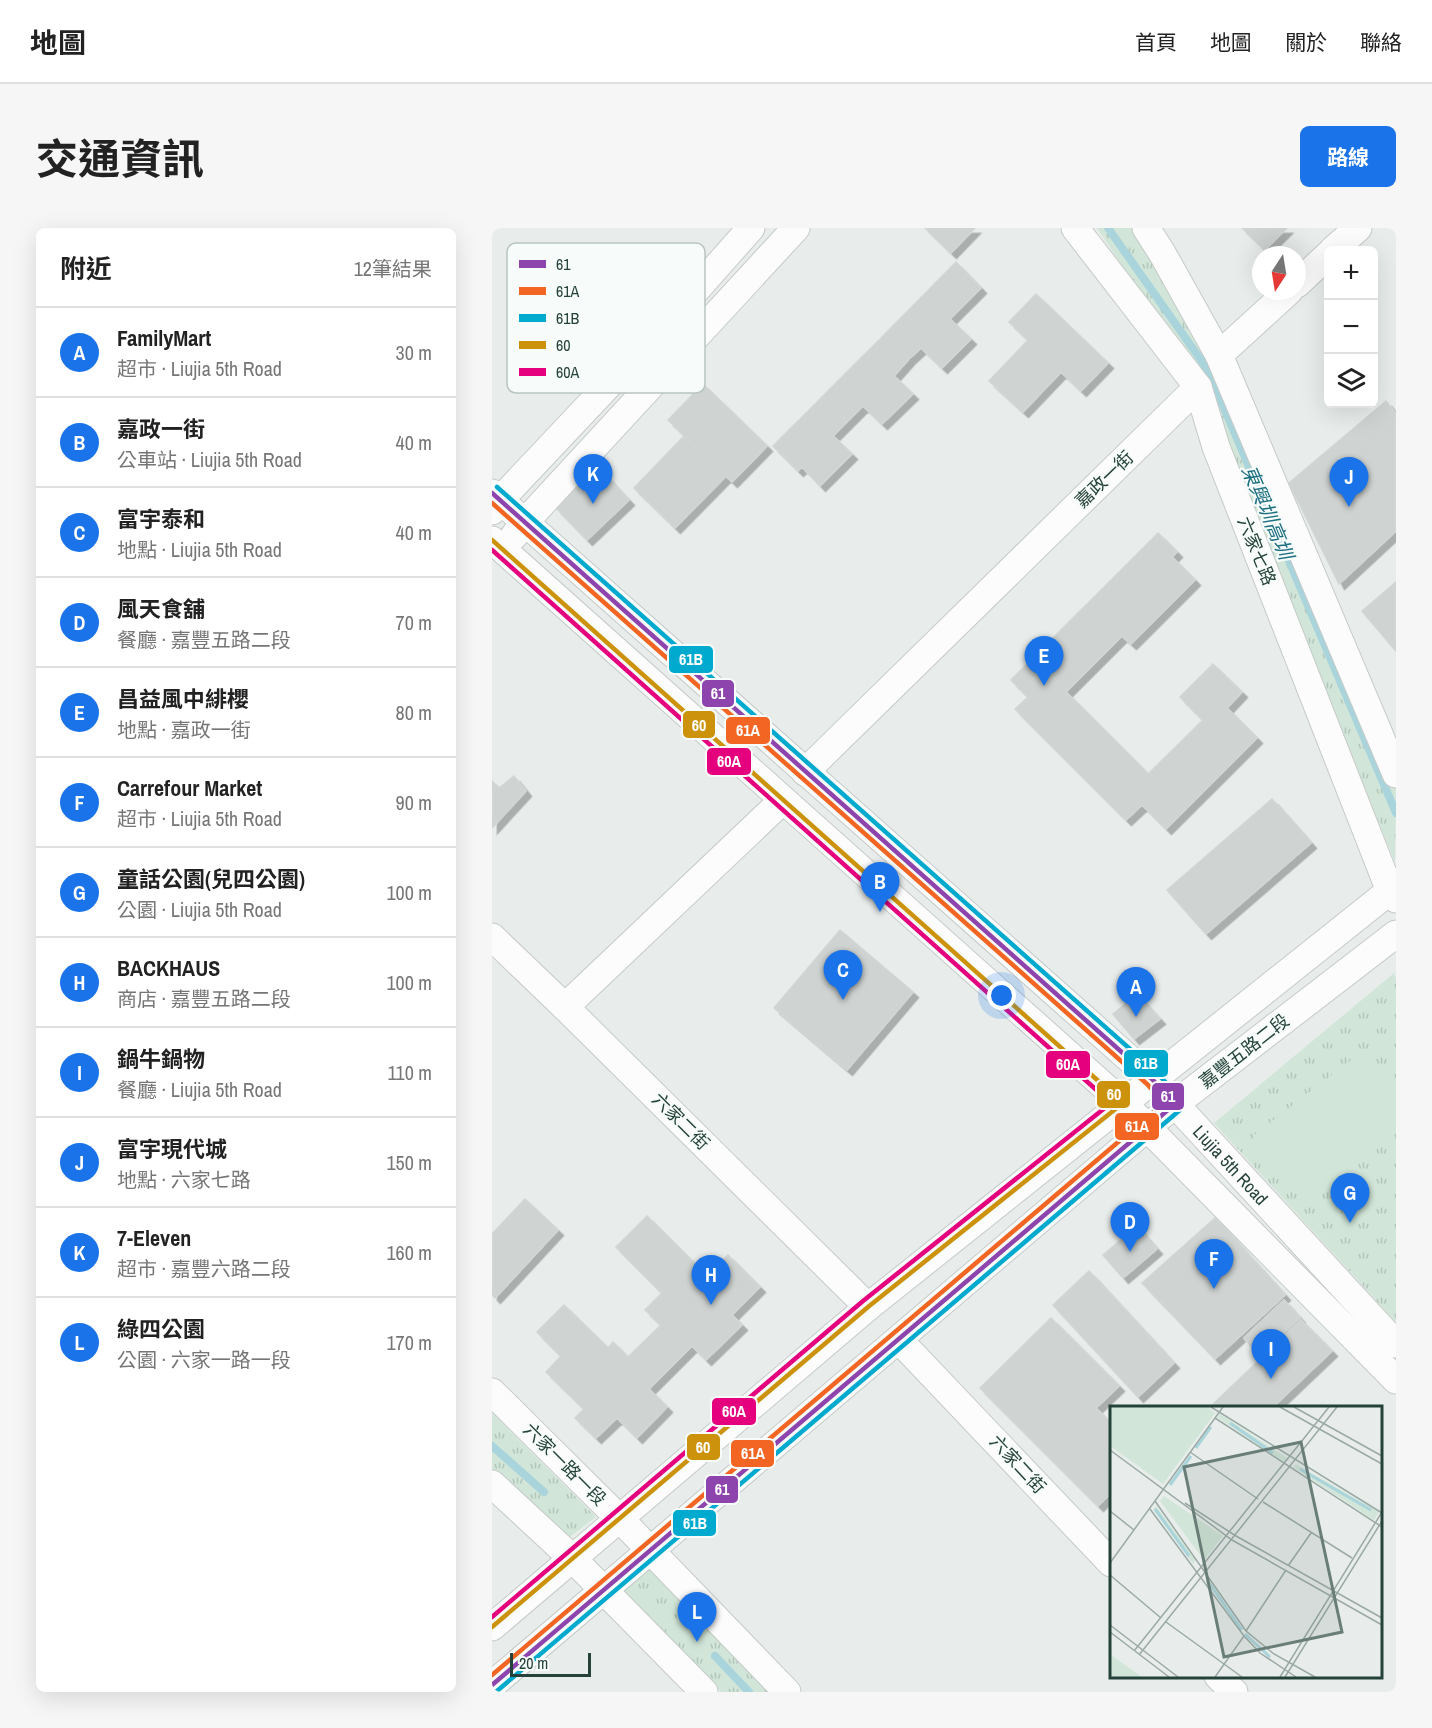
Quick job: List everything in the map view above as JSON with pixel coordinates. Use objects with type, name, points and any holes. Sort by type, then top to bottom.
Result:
[{"type":"street","points":[[705,280],[751,228]]},
{"type":"street","points":[[705,327],[796,228]]},
{"type":"street","name":"六家七路","points":[[1075,228],[1198,387],[1216,447],[1394,892]]},
{"type":"street","points":[[1146,228],[1219,355],[1396,774]]},
{"type":"street","points":[[1338,246],[1358,228]]},
{"type":"street","points":[[1306,276],[1324,260]]},
{"type":"street","points":[[1219,355],[1279,300]]},
{"type":"street","name":"嘉政一街","points":[[805,772],[1198,387]]},
{"type":"street","points":[[495,502],[600,393]]},
{"type":"street","points":[[496,551],[644,393]]},
{"type":"street","name":"Liujia 5th Road","points":[[495,502],[525,522],[1152,1079],[1396,1344]]},
{"type":"street","name":"Liujia 5th Road","points":[[496,551],[783,800],[1123,1103],[1396,1380]]},
{"type":"street","points":[[565,1006],[783,800]]},
{"type":"street","name":"嘉豐五路二段","points":[[492,1627],[868,1307],[1152,1079],[1394,892]]},
{"type":"street","name":"嘉豐五路二段","points":[[492,1685],[1175,1104],[1396,934]]},
{"type":"street","name":"六家二街","points":[[492,937],[565,1006],[868,1307]]},
{"type":"street","name":"六家二街","points":[[899,1340],[1110,1562]]},
{"type":"street","name":"六家一路一段","points":[[492,1392],[620,1519],[787,1692]]},
{"type":"street","points":[[492,1485],[573,1559],[704,1692]]},
{"type":"street","points":[[1219,1677],[1234,1692]]},
{"type":"green space","points":[[1097,228],[1133,228],[1214,360],[1396,788],[1395,862],[1195,375]]},
{"type":"green space","points":[[1394,973],[1396,978],[1396,1322],[1214,1123]]},
{"type":"green space","points":[[1359,1054],[1396,1101],[1396,1127],[1302,1199],[1253,1136]]},
{"type":"green space","points":[[492,1413],[596,1517],[567,1539],[492,1471]]},
{"type":"green space","points":[[650,1568],[770,1692],[721,1692],[622,1592]]},
{"type":"building","points":[[925,228],[975,228],[951,253]]},
{"type":"building","points":[[1242,228],[1287,228],[1269,246],[1261,246]]},
{"type":"building","points":[[956,262],[981,288],[950,319],[971,339],[942,368],[921,348],[909,359],[884,335]]},
{"type":"building","points":[[1036,294],[1108,363],[1081,391],[1061,372],[1023,412],[989,381],[1028,340],[1009,322]]},
{"type":"building","points":[[884,335],[909,359],[894,376],[913,394],[882,424],[863,406],[847,422],[822,397]]},
{"type":"building","points":[[705,386],[767,446],[732,482],[668,420],[694,393],[705,393]]},
{"type":"building","points":[[822,397],[847,422],[833,436],[852,454],[820,486],[802,467],[798,471],[773,446]]},
{"type":"building","points":[[1386,401],[1396,414],[1396,531],[1339,584],[1289,483]]},
{"type":"building","points":[[684,436],[726,476],[675,528],[634,488]]},
{"type":"building","points":[[599,468],[629,500],[587,540],[556,508]]},
{"type":"building","points":[[1158,533],[1177,552],[1172,557],[1195,580],[1131,644],[1122,636],[1066,692],[1148,774],[1203,720],[1180,697],[1213,664],[1242,692],[1227,708],[1257,738],[1166,829],[1142,805],[1126,820],[1015,709],[1028,697],[1011,680]]},
{"type":"building","points":[[1396,582],[1396,651],[1362,611]]},
{"type":"building","points":[[514,776],[526,791],[492,828],[492,781],[499,788]]},
{"type":"building","points":[[1272,799],[1311,843],[1206,934],[1167,890]]},
{"type":"building","points":[[840,930],[913,992],[847,1070],[774,1008]]},
{"type":"building","points":[[1137,994],[1160,1019],[1134,1039],[1113,1014]]},
{"type":"building","points":[[525,1199],[558,1230],[495,1298],[492,1295],[492,1234]]},
{"type":"building","points":[[647,1216],[707,1276],[728,1255],[760,1287],[732,1315],[742,1325],[706,1360],[692,1346],[649,1389],[667,1407],[637,1438],[617,1418],[596,1438],[575,1418],[584,1409],[546,1372],[561,1356],[537,1332],[564,1305],[608,1348],[613,1342],[628,1357],[661,1325],[645,1310],[662,1293],[616,1247]]},
{"type":"building","points":[[1215,1218],[1285,1295],[1215,1359],[1142,1283]]},
{"type":"building","points":[[1137,1226],[1157,1249],[1123,1278],[1103,1255]]},
{"type":"building","points":[[1089,1271],[1174,1363],[1138,1397],[1053,1305]]},
{"type":"building","points":[[1284,1300],[1300,1318],[1259,1355],[1244,1338]]},
{"type":"building","points":[[1051,1318],[1119,1386],[1096,1408],[1110,1422],[1110,1494],[1098,1506],[980,1388]]},
{"type":"building","points":[[1301,1320],[1332,1351],[1274,1406],[1211,1406]]},
{"type":"waterway","name":"東興圳高圳","points":[[1108,228],[1208,370],[1396,813]]},
{"type":"waterway","points":[[492,1446],[544,1492]]},
{"type":"waterway","points":[[715,1656],[749,1692]]},
{"type":"transit line","name":"61B","points":[[497,487],[1157,1073],[1181,1099],[1182,1104],[1180,1110],[497,1691]]},
{"type":"transit line","name":"61","points":[[492,493],[1152,1079],[1175,1104],[492,1685]]},
{"type":"transit line","name":"61A","points":[[492,503],[1147,1084],[1164,1103],[492,1675]]},
{"type":"transit line","name":"60","points":[[492,540],[1123,1103],[868,1307],[492,1627]]},
{"type":"transit line","name":"60A","points":[[492,550],[1111,1103],[863,1301],[492,1617]]},
{"type":"place","name":"7-Eleven","points":[[593,504]]},
{"type":"place","name":"富宇現代城","points":[[1349,507]]},
{"type":"place","name":"昌益風中緋櫻","points":[[1044,686]]},
{"type":"place","name":"嘉政一街","points":[[880,912]]},
{"type":"place","name":"富宇泰和","points":[[843,1000]]},
{"type":"place","name":"FamilyMart","points":[[1136,1017]]},
{"type":"place","name":"童話公園(兒四公園)","points":[[1350,1223]]},
{"type":"place","name":"風天食舖","points":[[1130,1252]]},
{"type":"place","name":"Carrefour Market","points":[[1214,1289]]},
{"type":"place","name":"BACKHAUS","points":[[711,1305]]},
{"type":"place","name":"鍋牛鍋物","points":[[1271,1379]]},
{"type":"place","name":"綠四公園","points":[[697,1642]]}]
